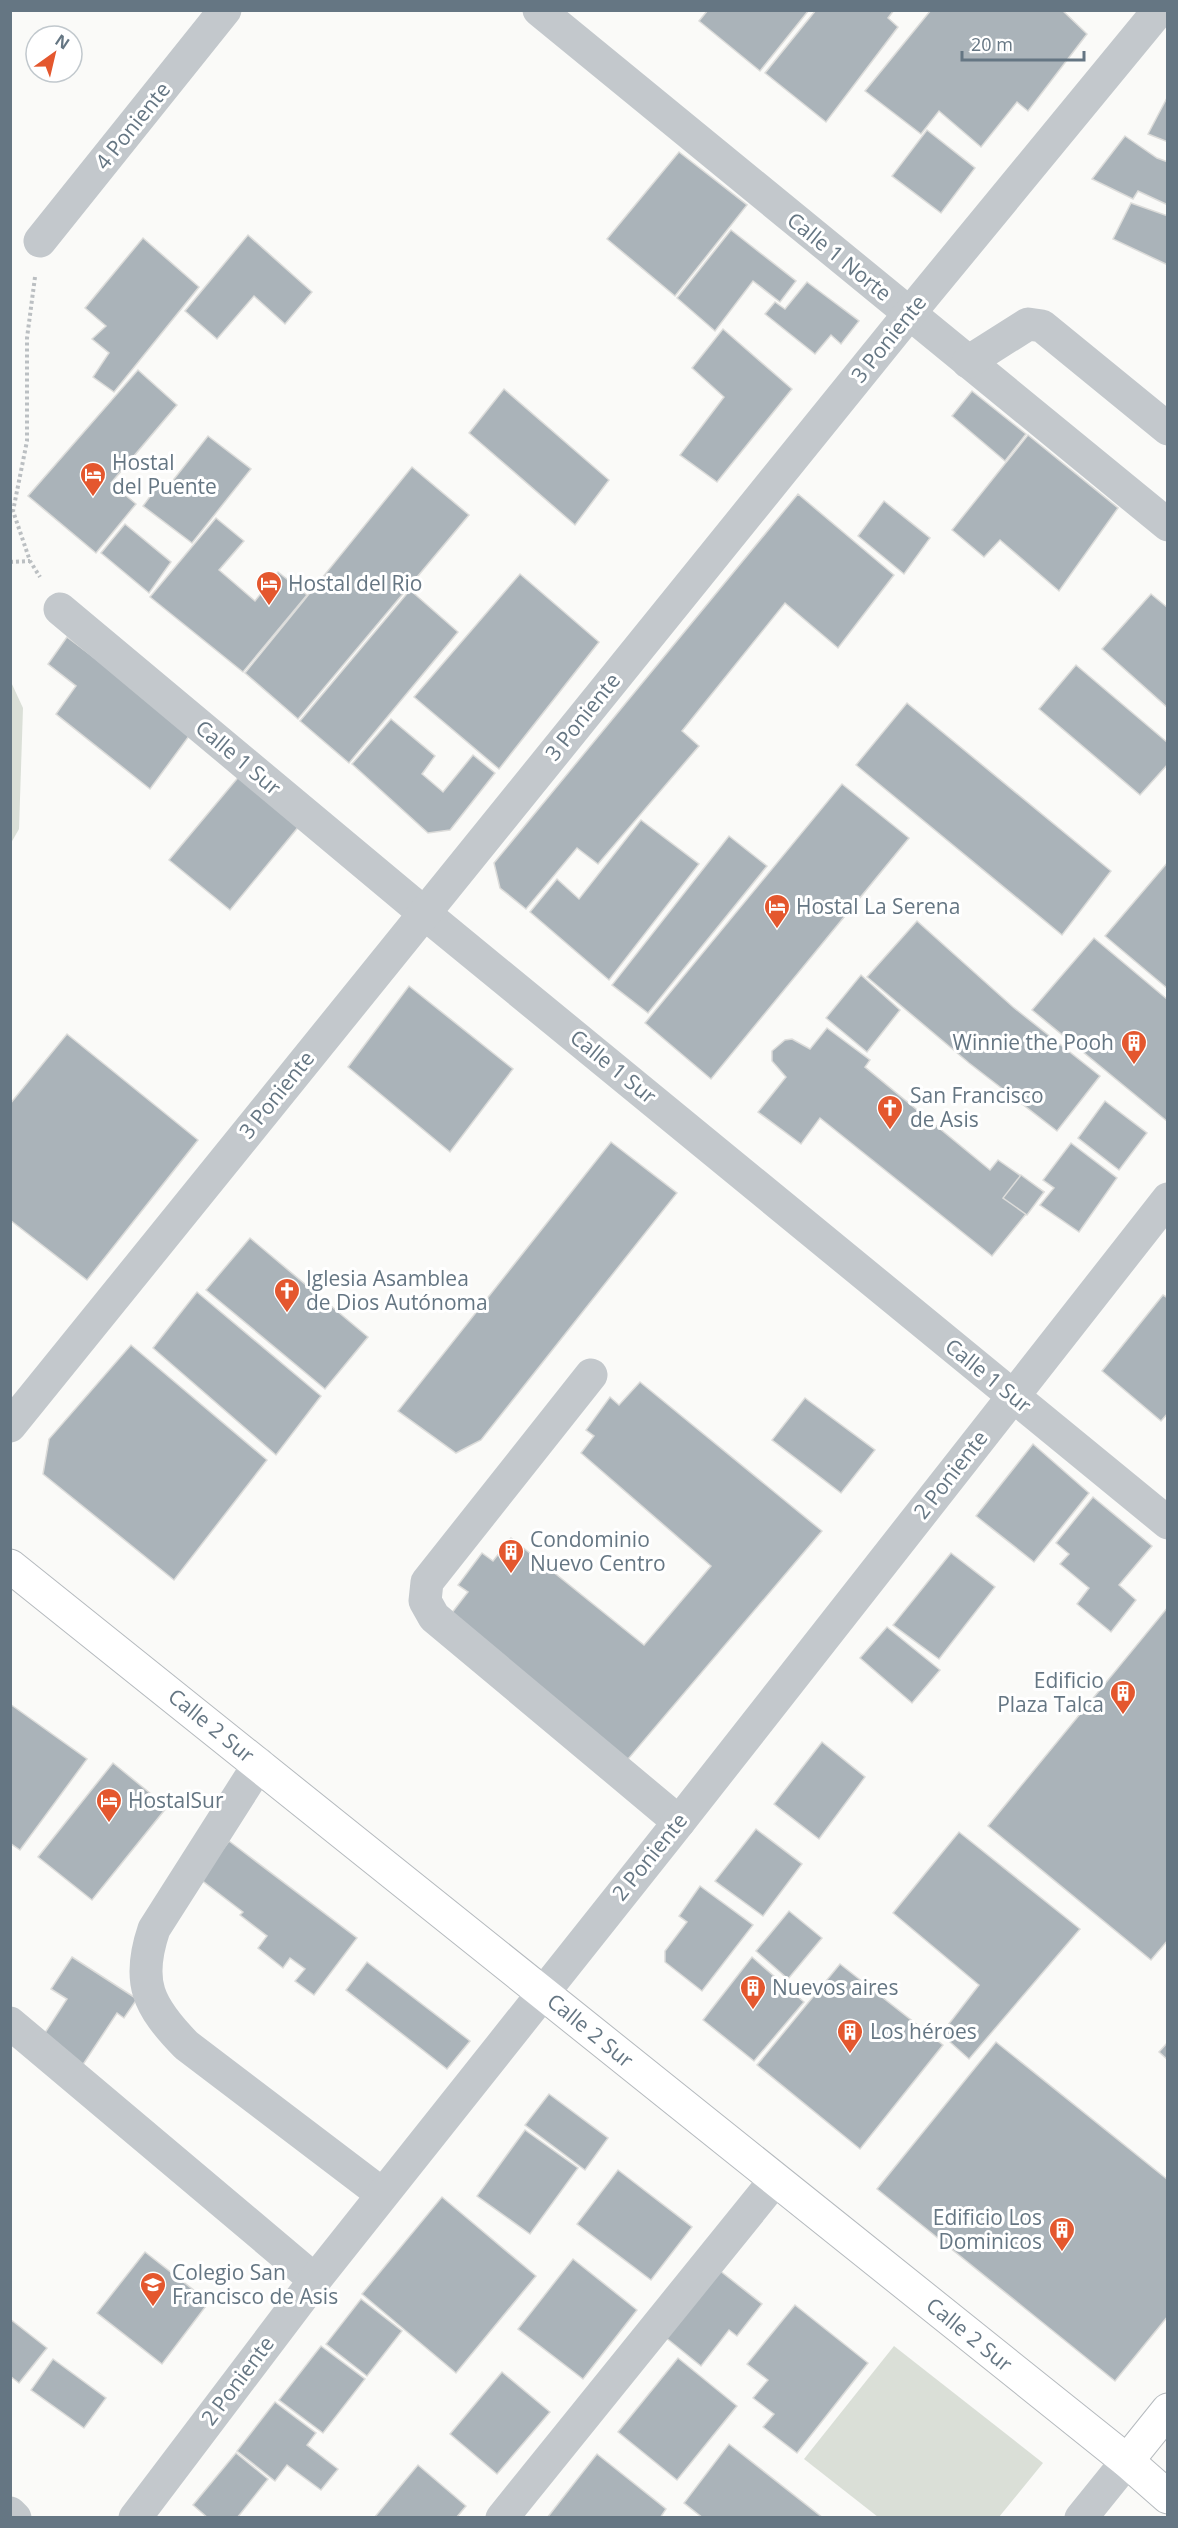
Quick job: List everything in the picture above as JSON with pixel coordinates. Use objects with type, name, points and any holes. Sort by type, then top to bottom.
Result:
[{"type":"main road","name":"Calle 2 Sur","points":[[10,1566],[1127,2461],[1167,2497]]},
{"type":"main road","points":[[1127,2461],[1167,2410]]},
{"type":"street","name":"4 Poniente","points":[[40,241],[225,10]]},
{"type":"street","name":"Calle 1 Norte","points":[[539,10],[1167,525]]},
{"type":"street","name":"3 Poniente","points":[[10,1426],[909,314],[1159,10]]},
{"type":"street","points":[[968,362],[1028,324],[1042,326],[1167,429]]},
{"type":"street","name":"Calle 1 Sur","points":[[60,609],[424,913],[1167,1523]]},
{"type":"street","name":"2 Poniente","points":[[135,2517],[382,2194],[679,1822],[1167,1199]]},
{"type":"street","points":[[591,1375],[428,1582],[425,1601],[434,1617],[679,1822]]},
{"type":"street","points":[[259,1764],[154,1929],[145,1955],[146,1977],[152,2001],[164,2023],[186,2045],[382,2194]]},
{"type":"street","points":[[10,2023],[315,2280]]},
{"type":"street","points":[[502,2517],[775,2180]]},
{"type":"street","points":[[1081,2517],[1127,2461]]},
{"type":"street","points":[[10,2513],[15,2517]]},
{"type":"path","points":[[40,241],[27,338],[27,441],[14,511],[30,561],[60,609]]},
{"type":"path","points":[[10,562],[30,561]]},
{"type":"shaded area","points":[[11,682],[23,708],[19,829],[11,843]]},
{"type":"shaded area","points":[[894,2346],[1043,2463],[999,2517],[878,2517],[804,2459]]},
{"type":"building","points":[[708,10],[809,10],[760,71],[699,21]]},
{"type":"building","points":[[816,10],[894,10],[888,18],[898,27],[826,122],[765,73]]},
{"type":"building","points":[[931,10],[1062,10],[1087,34],[1028,111],[1017,102],[981,147],[939,111],[921,134],[865,91]]},
{"type":"building","points":[[1168,96],[1168,142],[1148,134]]},
{"type":"building","points":[[927,130],[975,168],[941,213],[892,176]]},
{"type":"building","points":[[1125,136],[1157,158],[1168,162],[1168,205],[1138,191],[1133,199],[1092,179]]},
{"type":"building","points":[[679,152],[747,205],[675,296],[607,239]]},
{"type":"building","points":[[1131,203],[1168,216],[1168,265],[1113,239]]},
{"type":"building","points":[[731,230],[796,281],[780,302],[753,281],[715,331],[677,298]]},
{"type":"building","points":[[248,235],[312,292],[285,324],[254,296],[217,339],[185,311]]},
{"type":"building","points":[[143,238],[199,287],[114,392],[93,377],[109,353],[92,339],[106,326],[85,308]]},
{"type":"building","points":[[807,282],[859,321],[841,344],[831,335],[815,354],[765,314],[775,302],[785,309]]},
{"type":"building","points":[[723,329],[792,389],[717,482],[680,455],[724,397],[692,368]]},
{"type":"building","points":[[138,370],[177,405],[111,483],[136,504],[96,553],[28,496]]},
{"type":"building","points":[[504,389],[609,480],[575,525],[469,433]]},
{"type":"building","points":[[972,391],[1026,434],[1005,461],[952,416]]},
{"type":"building","points":[[1028,435],[1118,508],[1059,591],[1000,540],[984,557],[952,530]]},
{"type":"building","points":[[208,436],[251,469],[192,543],[143,506],[160,483],[167,488]]},
{"type":"building","points":[[412,467],[469,515],[298,719],[245,673]]},
{"type":"building","points":[[798,494],[894,575],[838,648],[785,603],[682,731],[699,746],[598,864],[577,848],[526,909],[500,888],[494,863]]},
{"type":"building","points":[[884,501],[930,538],[904,574],[858,536]]},
{"type":"building","points":[[216,518],[244,541],[219,570],[255,601],[278,572],[307,595],[243,672],[150,597]]},
{"type":"building","points":[[125,524],[171,562],[149,593],[101,553]]},
{"type":"building","points":[[520,574],[599,642],[499,769],[414,697]]},
{"type":"building","points":[[410,590],[458,632],[349,763],[300,721]]},
{"type":"building","points":[[1151,594],[1168,608],[1168,708],[1102,649]]},
{"type":"building","points":[[67,637],[192,732],[150,789],[56,714],[76,686],[48,664]]},
{"type":"building","points":[[1076,665],[1168,743],[1168,764],[1140,795],[1039,709]]},
{"type":"building","points":[[907,703],[1111,871],[1062,935],[856,765]]},
{"type":"building","points":[[391,719],[435,756],[422,774],[443,792],[473,755],[495,773],[450,830],[428,833],[352,764]]},
{"type":"building","points":[[241,774],[300,825],[230,910],[169,860]]},
{"type":"building","name":"Hostal La Serena","points":[[842,784],[909,838],[711,1079],[645,1023]]},
{"type":"building","points":[[641,820],[699,864],[609,980],[530,912],[557,879],[579,899]]},
{"type":"building","points":[[729,836],[767,866],[648,1013],[612,985]]},
{"type":"building","points":[[1168,862],[1168,989],[1105,936]]},
{"type":"building","points":[[917,921],[1013,1007],[1100,1076],[1057,1131],[969,1063],[867,977]]},
{"type":"building","name":"Winnie the Pooh","points":[[1094,938],[1168,1000],[1168,1122],[1032,1010]]},
{"type":"building","points":[[861,975],[900,1010],[867,1052],[826,1018]]},
{"type":"building","points":[[409,986],[513,1069],[450,1152],[348,1067]]},
{"type":"building","name":"San Francisco de Asis","points":[[827,1028],[870,1060],[865,1067],[990,1170],[998,1160],[1044,1192],[992,1256],[820,1118],[801,1144],[758,1112],[786,1077],[772,1061],[772,1051],[785,1040],[792,1039],[810,1049]]},
{"type":"building","points":[[67,1034],[198,1140],[87,1280],[10,1220],[10,1104]]},
{"type":"building","points":[[1105,1101],[1147,1133],[1119,1170],[1078,1138]]},
{"type":"building","points":[[611,1142],[677,1193],[481,1440],[456,1453],[398,1411]]},
{"type":"building","points":[[1071,1143],[1117,1178],[1079,1232],[1040,1205],[1054,1188],[1043,1180]]},
{"type":"building","points":[[1021,1175],[1044,1192],[1027,1215],[1003,1198]]},
{"type":"building","name":"Iglesia Asamblea de Dios Autónoma","points":[[250,1238],[368,1337],[325,1389],[206,1290]]},
{"type":"building","points":[[197,1292],[321,1396],[276,1455],[153,1348]]},
{"type":"building","points":[[1163,1295],[1168,1298],[1168,1413],[1161,1421],[1102,1371]]},
{"type":"building","points":[[131,1345],[267,1460],[174,1580],[43,1474],[49,1439]]},
{"type":"building","name":"Condominio Nuevo Centro","points":[[640,1382],[822,1531],[623,1765],[451,1614],[468,1592],[458,1585],[482,1553],[493,1561],[511,1538],[644,1645],[711,1566],[581,1453],[594,1436],[586,1430],[610,1397],[619,1405]]},
{"type":"building","points":[[805,1398],[875,1450],[841,1493],[772,1440]]},
{"type":"building","points":[[1033,1444],[1089,1493],[1034,1562],[976,1516]]},
{"type":"building","points":[[1093,1497],[1152,1546],[1119,1585],[1136,1600],[1111,1632],[1077,1604],[1089,1588],[1060,1564],[1069,1554],[1056,1543]]},
{"type":"building","points":[[951,1553],[995,1587],[939,1659],[893,1625]]},
{"type":"building","name":"Edificio Plaza Talca","points":[[1168,1607],[1168,1940],[1151,1960],[988,1826]]},
{"type":"building","points":[[887,1627],[940,1670],[912,1703],[860,1658]]},
{"type":"building","points":[[10,1704],[87,1759],[20,1850],[10,1843]]},
{"type":"building","points":[[822,1742],[865,1777],[819,1839],[774,1804]]},
{"type":"building","name":"HostalSur","points":[[113,1763],[167,1807],[92,1900],[38,1857]]},
{"type":"building","points":[[756,1829],[802,1864],[763,1916],[715,1881]]},
{"type":"building","points":[[959,1832],[1080,1929],[969,2059],[941,2034],[979,1985],[893,1913]]},
{"type":"building","points":[[229,1841],[357,1938],[314,1995],[295,1981],[305,1969],[290,1958],[283,1968],[258,1948],[267,1936],[240,1915],[243,1912],[200,1879]]},
{"type":"building","points":[[700,1886],[753,1925],[702,1991],[665,1962],[665,1951],[687,1922],[679,1916]]},
{"type":"building","points":[[789,1911],[822,1938],[788,1979],[756,1951]]},
{"type":"building","points":[[72,1957],[137,1999],[124,2018],[117,2013],[80,2069],[39,2042],[67,1999],[51,1989]]},
{"type":"building","name":"Nuevos aires","points":[[752,1957],[804,2002],[754,2061],[703,2020]]},
{"type":"building","points":[[367,1962],[470,2041],[447,2069],[346,1990]]},
{"type":"building","name":"Los héroes","points":[[840,1964],[943,2045],[860,2149],[757,2065]]},
{"type":"building","name":"Edificio Los Dominicos","points":[[996,2042],[1168,2180],[1168,2316],[1115,2381],[877,2189]]},
{"type":"building","points":[[1168,2042],[1168,2060],[1159,2052]]},
{"type":"building","points":[[549,2094],[608,2138],[585,2170],[525,2125]]},
{"type":"building","points":[[525,2130],[578,2168],[530,2234],[477,2196]]},
{"type":"building","points":[[618,2170],[692,2227],[651,2280],[577,2224]]},
{"type":"building","points":[[442,2197],[536,2276],[456,2373],[362,2294]]},
{"type":"building","name":"Colegio San Francisco de Asis","points":[[145,2252],[209,2302],[162,2364],[97,2313]]},
{"type":"building","points":[[573,2259],[637,2310],[583,2379],[518,2329]]},
{"type":"building","points":[[719,2270],[762,2304],[737,2336],[729,2330],[701,2366],[665,2337]]},
{"type":"building","points":[[361,2299],[402,2331],[367,2376],[326,2344]]},
{"type":"building","points":[[795,2305],[868,2363],[797,2453],[763,2427],[774,2414],[753,2398],[768,2380],[747,2364]]},
{"type":"building","points":[[10,2319],[47,2348],[19,2383],[10,2376]]},
{"type":"building","points":[[321,2346],[365,2379],[323,2433],[279,2400]]},
{"type":"building","points":[[678,2358],[737,2406],[677,2480],[618,2432]]},
{"type":"building","points":[[53,2359],[106,2398],[84,2428],[31,2390]]},
{"type":"building","points":[[502,2372],[550,2412],[497,2474],[450,2434]]},
{"type":"building","points":[[275,2402],[316,2433],[307,2445],[338,2469],[321,2490],[287,2465],[275,2481],[237,2451]]},
{"type":"building","points":[[729,2444],[823,2518],[703,2518],[684,2503]]},
{"type":"building","points":[[236,2453],[268,2479],[237,2518],[208,2518],[193,2505]]},
{"type":"building","points":[[597,2454],[666,2509],[660,2518],[547,2518]]},
{"type":"building","points":[[418,2465],[466,2506],[456,2518],[374,2518]]},
{"type":"place","name":"Hostal del Puente","points":[[93,498]]},
{"type":"place","name":"Hostal del Rio","points":[[269,607]]},
{"type":"place","name":"Hostal La Serena","points":[[777,930]]},
{"type":"place","name":"Winnie the Pooh","points":[[1134,1066]]},
{"type":"place","name":"San Francisco de Asis","points":[[890,1131]]},
{"type":"place","name":"Iglesia Asamblea de Dios Autónoma","points":[[287,1314]]},
{"type":"place","name":"Condominio Nuevo Centro","points":[[511,1575]]},
{"type":"place","name":"Edificio Plaza Talca","points":[[1123,1716]]},
{"type":"place","name":"HostalSur","points":[[109,1824]]},
{"type":"place","name":"Nuevos aires","points":[[753,2011]]},
{"type":"place","name":"Los héroes","points":[[850,2055]]},
{"type":"place","name":"Edificio Los Dominicos","points":[[1062,2253]]},
{"type":"place","name":"Colegio San Francisco de Asis","points":[[153,2308]]}]
